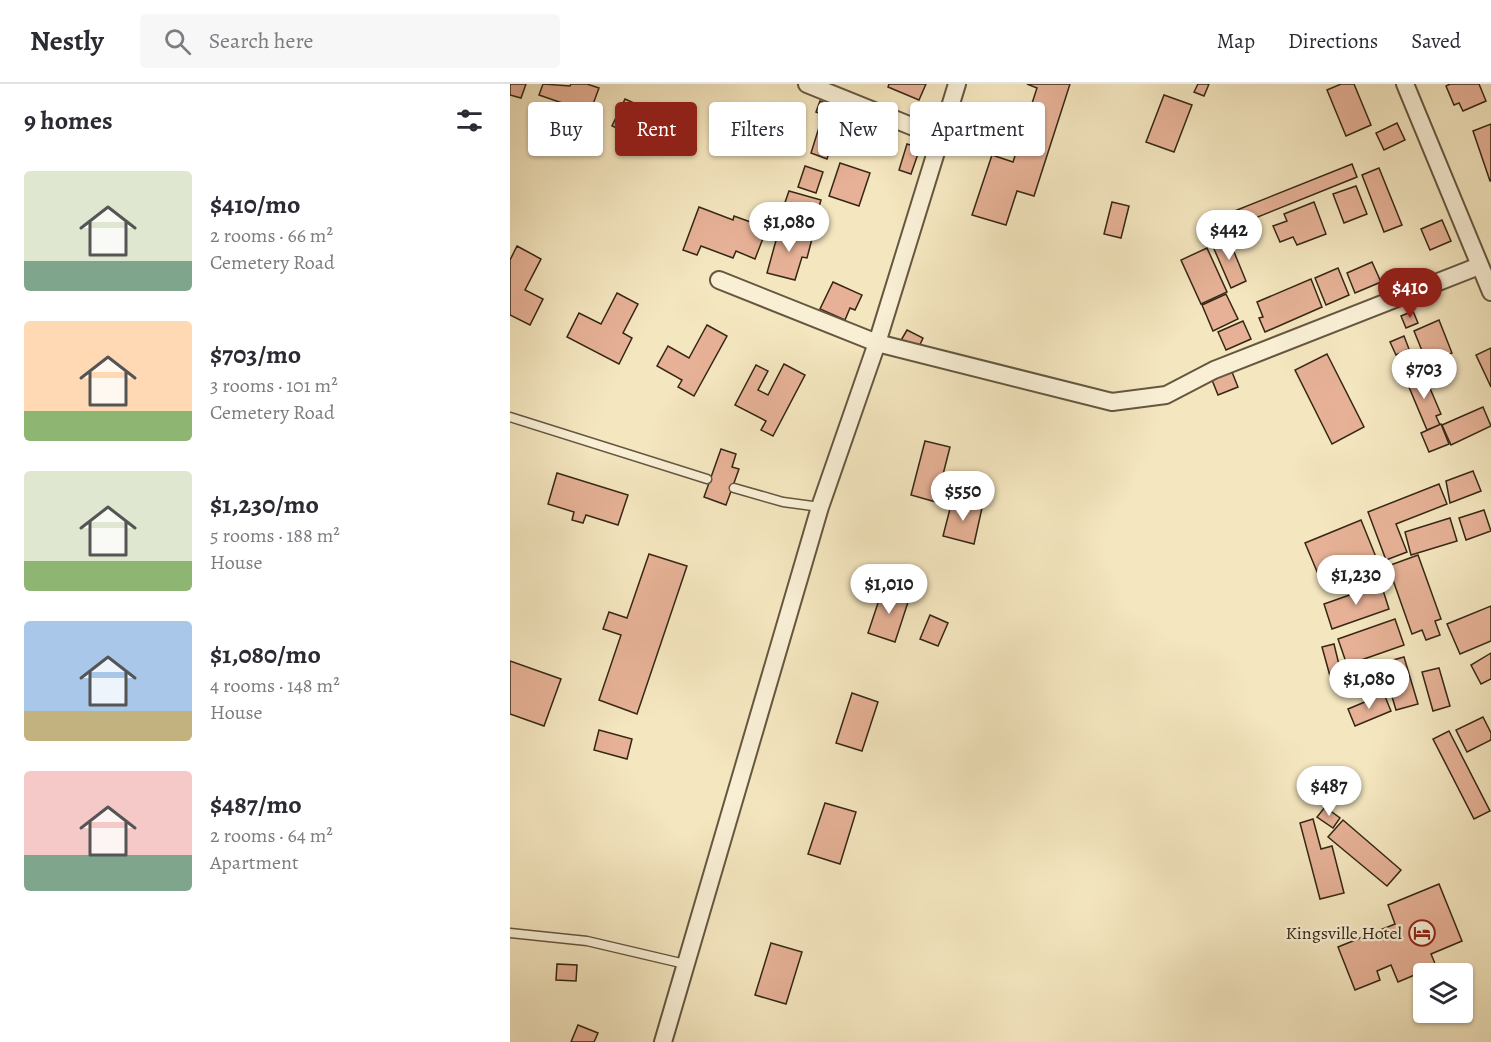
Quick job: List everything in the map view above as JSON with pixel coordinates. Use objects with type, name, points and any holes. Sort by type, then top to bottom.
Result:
[{"type":"street","points":[[807,84],[910,126]]},
{"type":"street","points":[[952,102],[957,84]]},
{"type":"street","points":[[1405,84],[1479,266],[1491,289]]},
{"type":"street","points":[[663,1042],[820,507],[877,343],[935,156]]},
{"type":"street","points":[[719,280],[877,343],[1112,402],[1166,395],[1214,370],[1479,266]]},
{"type":"lane","points":[[510,417],[707,479]]},
{"type":"lane","points":[[734,488],[783,502],[820,507]]},
{"type":"lane","points":[[510,933],[587,941],[685,964]]},
{"type":"building","points":[[510,84],[526,84],[521,98],[510,95]]},
{"type":"building","points":[[543,84],[570,86],[571,84],[587,84],[599,88],[594,102],[559,102],[539,95]]},
{"type":"building","points":[[889,84],[926,84],[919,100],[888,87]]},
{"type":"building","points":[[1027,84],[1070,84],[1034,196],[1017,191],[1006,225],[972,215],[992,156],[1013,162],[1015,156],[1045,156],[1045,102],[1032,102],[1037,88]]},
{"type":"building","points":[[1198,84],[1209,84],[1204,96],[1194,92]]},
{"type":"building","points":[[1341,84],[1354,84],[1371,125],[1346,136],[1327,90]]},
{"type":"building","points":[[1479,84],[1486,101],[1463,111],[1459,103],[1454,105],[1446,86]]},
{"type":"building","points":[[1164,95],[1192,105],[1174,152],[1146,142]]},
{"type":"building","points":[[1397,123],[1405,140],[1384,150],[1376,133]]},
{"type":"building","points":[[1491,124],[1491,181],[1490,181],[1473,131]]},
{"type":"building","points":[[818,131],[818,156],[811,153]]},
{"type":"building","points":[[907,144],[910,145],[910,156],[917,156],[911,174],[899,170]]},
{"type":"building","points":[[840,163],[870,173],[859,206],[829,196]]},
{"type":"building","points":[[1352,164],[1357,177],[1208,237],[1202,224]]},
{"type":"building","points":[[805,166],[823,172],[816,193],[798,187]]},
{"type":"building","points":[[1379,168],[1402,225],[1384,232],[1362,175]]},
{"type":"building","points":[[1356,186],[1367,214],[1344,223],[1333,194]]},
{"type":"building","points":[[789,191],[821,200],[815,221],[782,211]]},
{"type":"building","points":[[1112,202],[1129,206],[1121,238],[1104,234]]},
{"type":"building","points":[[1314,202],[1326,234],[1297,245],[1293,237],[1280,242],[1273,226],[1287,221],[1284,214]]},
{"type":"building","points":[[699,207],[733,220],[734,216],[767,228],[755,259],[736,251],[733,258],[701,246],[697,255],[683,250]]},
{"type":"building","points":[[1442,220],[1451,241],[1430,250],[1421,229]]},
{"type":"building","points":[[780,226],[813,235],[807,258],[802,257],[795,280],[767,273]]},
{"type":"building","points":[[1227,235],[1246,281],[1231,288],[1211,242]]},
{"type":"building","points":[[517,246],[541,259],[525,290],[543,299],[530,325],[510,315],[510,260]]},
{"type":"building","points":[[1207,248],[1227,292],[1201,304],[1181,260]]},
{"type":"building","points":[[1372,262],[1381,282],[1355,293],[1347,273]]},
{"type":"building","points":[[1338,268],[1349,295],[1326,305],[1315,278]]},
{"type":"building","points":[[1311,279],[1322,307],[1265,332],[1259,318],[1263,317],[1257,302]]},
{"type":"building","points":[[833,282],[862,295],[855,310],[850,308],[845,320],[820,309]]},
{"type":"building","points":[[617,293],[638,304],[623,333],[632,338],[619,364],[567,337],[579,313],[601,324]]},
{"type":"building","points":[[1226,294],[1238,319],[1213,331],[1202,305]]},
{"type":"building","points":[[1413,311],[1418,323],[1406,328],[1401,316]]},
{"type":"building","points":[[1439,320],[1452,353],[1427,363],[1414,331]]},
{"type":"building","points":[[1243,321],[1251,339],[1226,350],[1218,332]]},
{"type":"building","points":[[707,325],[727,336],[694,396],[678,387],[682,380],[657,366],[668,346],[689,358]]},
{"type":"building","points":[[907,330],[923,338],[917,351],[900,342]]},
{"type":"building","points":[[1404,336],[1409,349],[1396,355],[1390,342]]},
{"type":"building","points":[[1491,348],[1491,387],[1476,355]]},
{"type":"building","points":[[1327,354],[1364,427],[1332,444],[1295,370]]},
{"type":"building","points":[[1413,356],[1418,366],[1403,372],[1399,362]]},
{"type":"building","points":[[784,364],[805,375],[773,436],[761,430],[766,421],[735,405],[756,365],[768,371],[758,390],[768,395]]},
{"type":"building","points":[[1232,372],[1238,387],[1218,395],[1212,380]]},
{"type":"building","points":[[1423,372],[1441,414],[1436,416],[1440,425],[1427,430],[1406,380]]},
{"type":"building","points":[[1483,407],[1491,426],[1451,445],[1442,425]]},
{"type":"building","points":[[1441,424],[1449,444],[1429,452],[1421,433]]},
{"type":"building","points":[[925,441],[950,447],[936,502],[911,495]]},
{"type":"building","points":[[721,449],[736,454],[732,467],[739,469],[726,505],[704,497]]},
{"type":"building","points":[[1473,471],[1481,491],[1450,503],[1446,481]]},
{"type":"building","points":[[557,473],[628,495],[618,525],[586,515],[583,523],[572,520],[574,512],[548,504]]},
{"type":"building","points":[[1439,484],[1447,504],[1396,524],[1407,552],[1386,560],[1368,512]]},
{"type":"building","points":[[952,501],[982,508],[974,544],[943,536]]},
{"type":"building","points":[[1484,510],[1491,531],[1466,540],[1459,518]]},
{"type":"building","points":[[1450,518],[1457,541],[1411,555],[1405,532]]},
{"type":"building","points":[[1361,520],[1376,557],[1321,581],[1305,543]]},
{"type":"building","points":[[649,554],[687,566],[637,714],[599,700],[621,635],[603,629],[609,612],[627,618]]},
{"type":"building","points":[[1418,555],[1441,619],[1435,621],[1440,635],[1426,640],[1422,630],[1412,634],[1388,566]]},
{"type":"building","points":[[1381,584],[1389,609],[1332,629],[1324,604]]},
{"type":"building","points":[[883,588],[910,596],[895,642],[868,633]]},
{"type":"building","points":[[1491,606],[1491,641],[1460,654],[1447,624]]},
{"type":"building","points":[[930,615],[948,623],[938,646],[920,639]]},
{"type":"building","points":[[1395,619],[1404,645],[1347,665],[1338,639]]},
{"type":"building","points":[[1334,644],[1341,673],[1330,676],[1322,647]]},
{"type":"building","points":[[1491,653],[1491,679],[1481,684],[1471,665]]},
{"type":"building","points":[[1404,657],[1418,704],[1396,710],[1382,663]]},
{"type":"building","points":[[510,661],[561,679],[544,726],[510,714]]},
{"type":"building","points":[[1439,668],[1450,706],[1433,711],[1422,672]]},
{"type":"building","points":[[852,693],[878,702],[862,751],[836,743]]},
{"type":"building","points":[[1384,694],[1391,711],[1355,726],[1348,709]]},
{"type":"building","points":[[1483,717],[1491,733],[1491,740],[1467,752],[1456,730]]},
{"type":"building","points":[[599,730],[632,739],[627,759],[594,750]]},
{"type":"building","points":[[1449,731],[1490,811],[1474,819],[1433,739]]},
{"type":"building","points":[[825,803],[856,812],[840,864],[808,854]]},
{"type":"building","points":[[1325,807],[1340,818],[1333,828],[1317,817]]},
{"type":"building","points":[[1313,819],[1321,849],[1332,846],[1344,893],[1320,899],[1300,823]]},
{"type":"building","points":[[1343,820],[1401,870],[1387,886],[1328,837]]},
{"type":"building","points":[[1439,884],[1462,941],[1431,954],[1435,963],[1413,963],[1413,976],[1398,982],[1391,965],[1377,971],[1380,980],[1355,990],[1338,947],[1395,924],[1388,905]]},
{"type":"building","points":[[771,943],[802,952],[786,1004],[755,995]]},
{"type":"building","points":[[557,964],[577,965],[576,981],[556,980]]},
{"type":"building","points":[[578,1025],[598,1033],[594,1042],[571,1042]]},
{"type":"place","name":"Kingsville Hotel","points":[[1422,933]]}]
